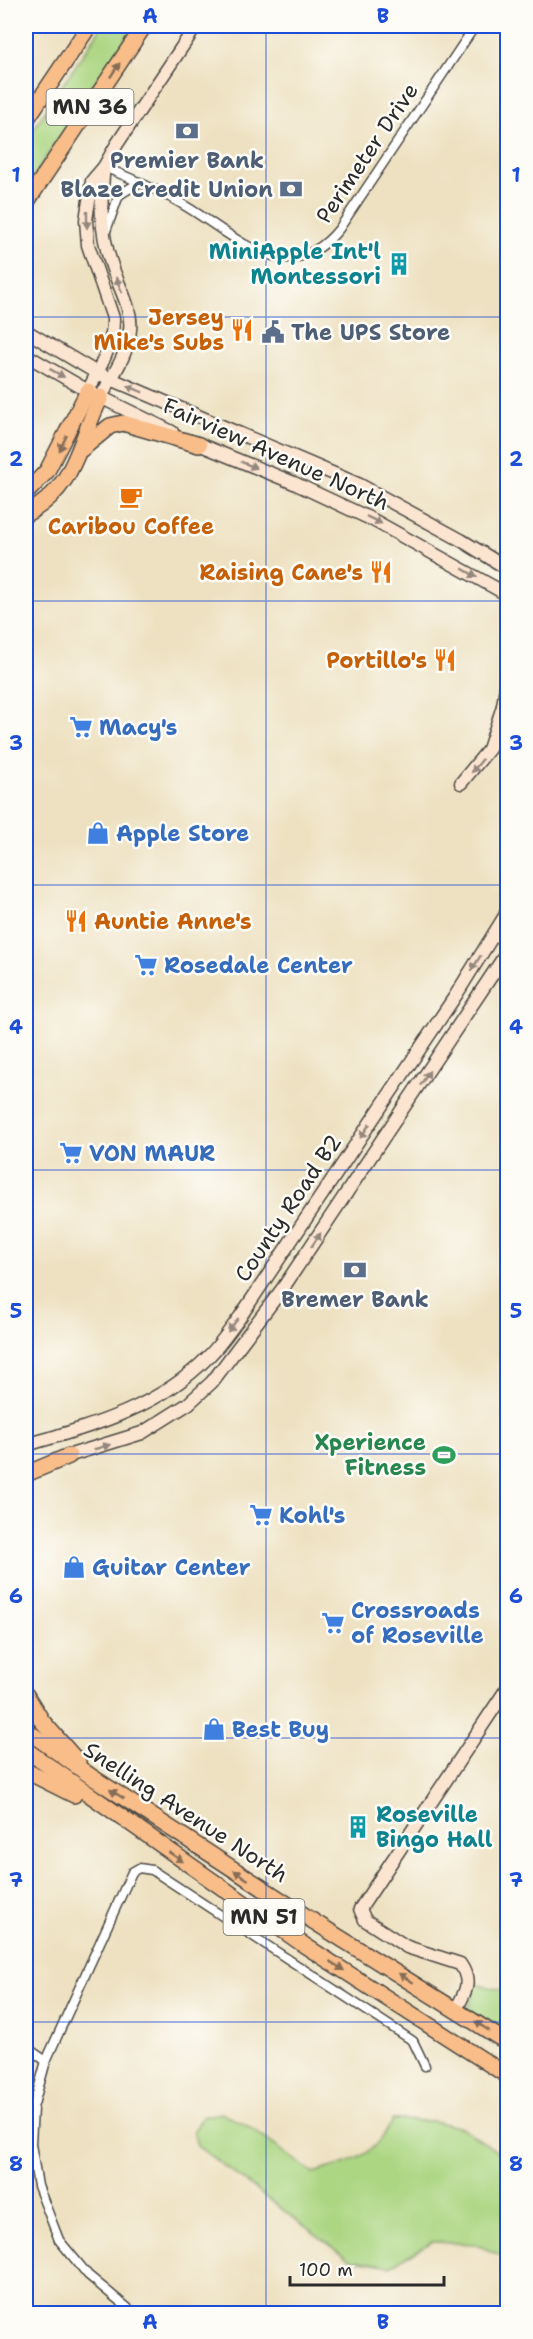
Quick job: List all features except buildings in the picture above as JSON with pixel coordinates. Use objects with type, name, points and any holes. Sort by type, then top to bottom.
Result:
[{"type":"highway","name":"MN 36","points":[[26,120],[89,26]]},
{"type":"highway","name":"MN 36","points":[[26,204],[144,26]]},
{"type":"highway","points":[[26,514],[38,508],[61,487],[80,451],[94,394]]},
{"type":"highway","points":[[26,493],[47,471],[94,394]]},
{"type":"highway","points":[[80,451],[110,426],[123,423],[199,445]]},
{"type":"highway","points":[[26,1474],[69,1456]]},
{"type":"highway","points":[[26,1695],[42,1721],[92,1778]]},
{"type":"highway","name":"Snelling Avenue North","points":[[26,1730],[92,1778],[507,2043]]},
{"type":"highway","name":"Snelling Avenue North","points":[[26,1750],[304,1945],[507,2076]]},
{"type":"highway","points":[[26,1771],[65,1790],[146,1836]]},
{"type":"street","points":[[94,394],[97,373],[113,337],[113,318],[95,271],[86,220],[92,181],[104,167],[196,26]]},
{"type":"street","name":"Perimeter Drive","points":[[104,167],[140,182],[189,208],[260,254],[285,258],[310,253],[326,243],[339,229],[475,26]]},
{"type":"street","points":[[94,394],[111,378],[128,345],[131,327],[128,309],[104,237],[101,217],[104,167]]},
{"type":"street","points":[[104,237],[119,195],[140,182]]},
{"type":"street","name":"Fairview Avenue North","points":[[26,331],[97,373],[344,477],[461,540],[507,569]]},
{"type":"street","name":"Fairview Avenue North","points":[[26,355],[94,394],[199,445],[294,483],[373,520],[507,595]]},
{"type":"street","points":[[461,783],[489,749],[503,706],[507,674]]},
{"type":"street","points":[[503,706],[507,746]]},
{"type":"street","name":"County Road B2","points":[[26,1445],[133,1411],[184,1378],[209,1356],[267,1277],[456,995],[505,916],[507,907]]},
{"type":"street","name":"County Road B2","points":[[26,1469],[142,1433],[188,1404],[212,1382],[283,1288],[507,951]]},
{"type":"street","points":[[267,1277],[283,1288]]},
{"type":"street","points":[[456,2009],[467,1989],[467,1976],[460,1964],[407,1947],[365,1920],[360,1913],[362,1905],[507,1690]]},
{"type":"street","points":[[135,2313],[88,2275],[59,2240],[35,2174],[31,2126],[37,2090],[46,2061],[127,1878],[132,1872],[145,1868],[413,2041],[425,2066]]},
{"type":"street","points":[[26,2047],[46,2061]]},
{"type":"street","points":[[26,2179],[35,2174]]},
{"type":"green space","points":[[102,26],[134,26],[26,187],[26,140]]},
{"type":"green space","points":[[475,1984],[507,1991],[507,2036],[468,2011]]},
{"type":"green space","points":[[223,2113],[249,2127],[313,2173],[350,2161],[369,2151],[385,2133],[392,2120],[433,2121],[462,2128],[507,2158],[507,2258],[474,2244],[432,2242],[390,2266],[349,2259],[197,2146],[193,2132],[203,2116]]},
{"type":"place","name":"Premier Bank","points":[[187,131]]},
{"type":"place","name":"Blaze Credit Union","points":[[291,189]]},
{"type":"place","name":"MiniApple Int'l Montessori","points":[[399,264]]},
{"type":"place","name":"Jersey Mike's Subs","points":[[242,330]]},
{"type":"place","name":"The UPS Store","points":[[273,332]]},
{"type":"place","name":"Caribou Coffee","points":[[131,497]]},
{"type":"place","name":"Raising Cane's","points":[[381,572]]},
{"type":"place","name":"Portillo's","points":[[445,660]]},
{"type":"place","name":"Macy's","points":[[81,727]]},
{"type":"place","name":"Apple Store","points":[[98,833]]},
{"type":"place","name":"Auntie Anne's","points":[[76,921]]},
{"type":"place","name":"Rosedale Center","points":[[146,965]]},
{"type":"place","name":"VON MAUR","points":[[71,1153]]},
{"type":"place","name":"Bremer Bank","points":[[355,1270]]},
{"type":"place","name":"Xperience Fitness","points":[[444,1455]]},
{"type":"place","name":"Kohl's","points":[[261,1515]]},
{"type":"place","name":"Guitar Center","points":[[74,1567]]},
{"type":"place","name":"Crossroads of Roseville","points":[[333,1623]]},
{"type":"place","name":"Best Buy","points":[[214,1729]]},
{"type":"place","name":"Roseville Bingo Hall","points":[[358,1827]]}]
